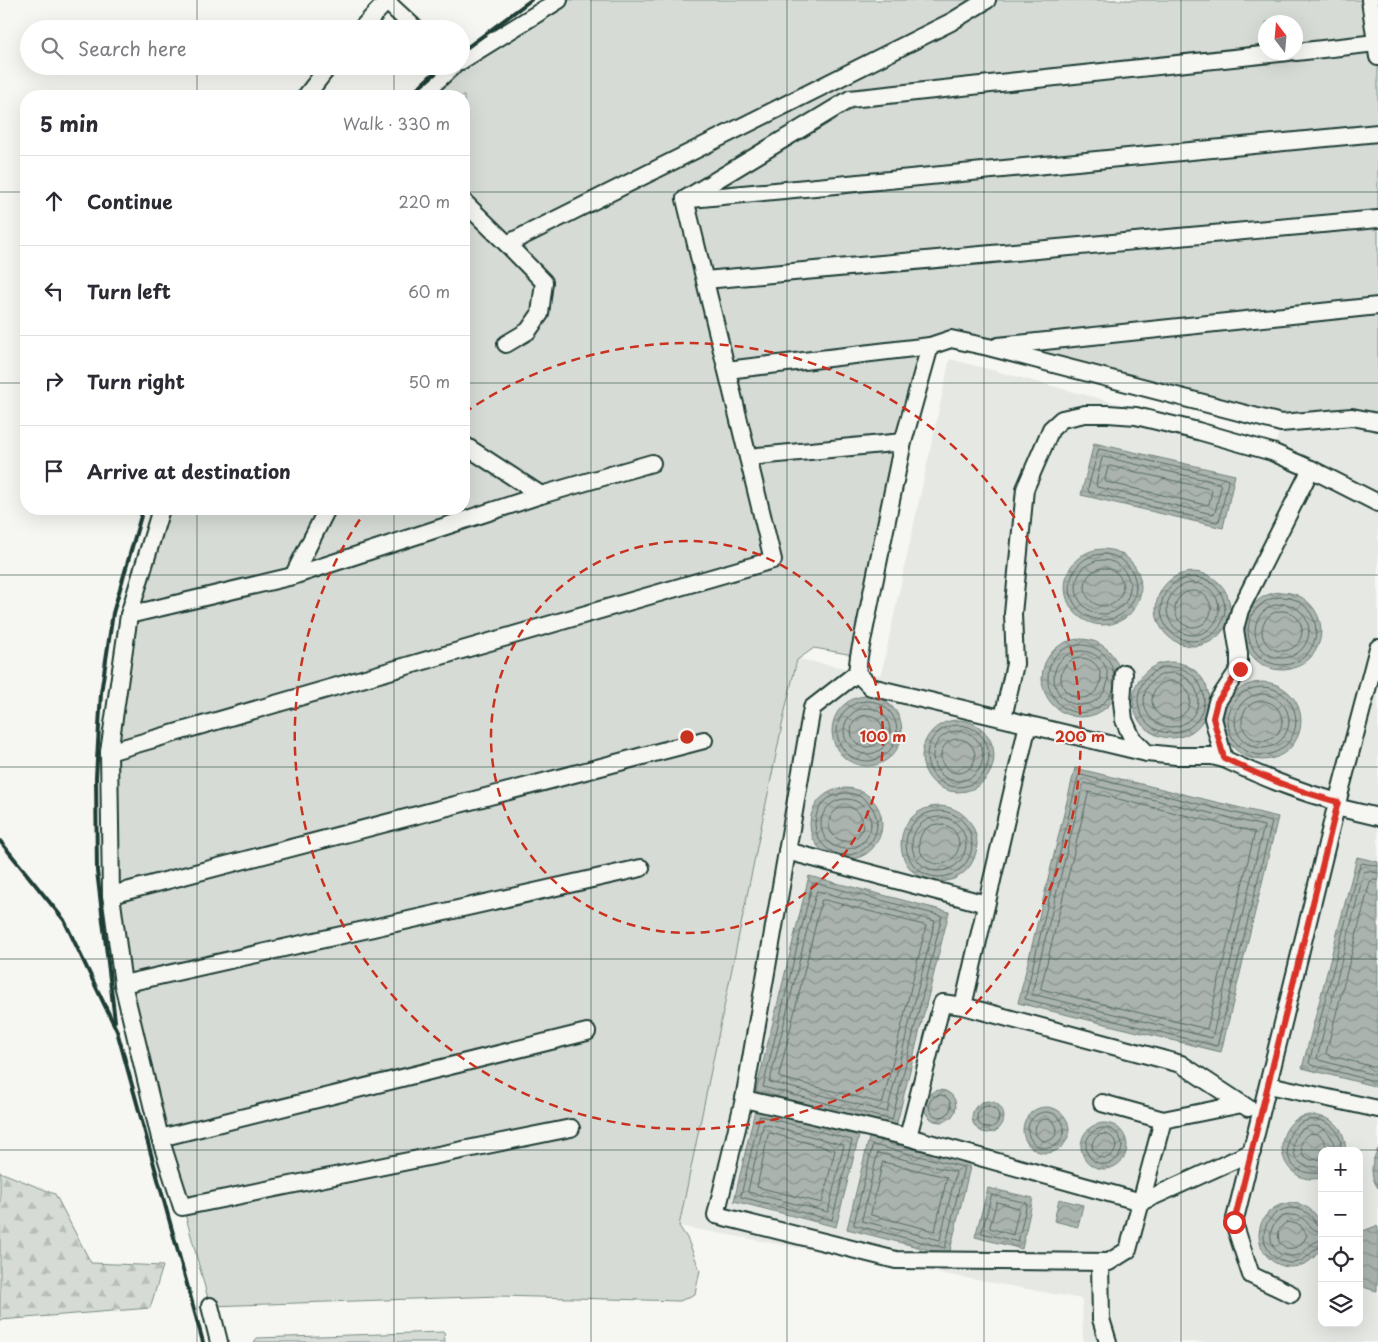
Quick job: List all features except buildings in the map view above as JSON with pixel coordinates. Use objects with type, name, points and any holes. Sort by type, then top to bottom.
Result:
[{"type":"street","points":[[470,55],[559,0]]},
{"type":"street","points":[[507,244],[951,22],[987,0]]},
{"type":"street","points":[[1303,52],[1377,50],[1370,0]]},
{"type":"street","points":[[369,20],[387,1],[407,20]]},
{"type":"street","points":[[685,199],[850,99],[1258,55]]},
{"type":"street","points":[[311,90],[322,75]]},
{"type":"street","points":[[424,90],[432,75]]},
{"type":"street","points":[[685,199],[1378,134]]},
{"type":"street","points":[[109,752],[773,560],[685,199]]},
{"type":"street","points":[[470,212],[507,244],[544,282],[540,314],[528,331],[506,344]]},
{"type":"street","points":[[705,280],[1378,220]]},
{"type":"street","points":[[988,347],[1378,306]]},
{"type":"street","points":[[727,370],[930,346],[951,338],[1281,423],[1352,417],[1378,422]]},
{"type":"street","points":[[930,346],[903,442],[857,673],[812,708],[744,1099],[716,1215],[896,1260],[1109,1262],[1128,1250],[1163,1120]]},
{"type":"street","points":[[1003,718],[1015,664],[1013,614],[1025,489],[1051,429],[1062,419],[1085,414],[1136,416],[1272,452],[1311,468],[1378,502]]},
{"type":"street","points":[[748,457],[903,442]]},
{"type":"street","points":[[470,449],[540,495]]},
{"type":"street","points":[[128,615],[293,576],[540,495],[652,464]]},
{"type":"street","points":[[1224,758],[1213,718],[1217,702],[1240,669],[1235,629],[1240,610],[1311,468]]},
{"type":"street","points":[[159,515],[128,615],[109,752],[111,895],[123,984],[160,1138],[182,1207],[571,1128]]},
{"type":"street","points":[[293,576],[325,515]]},
{"type":"street","points":[[1291,1294],[1251,1275],[1234,1222],[1337,804],[1378,648]]},
{"type":"street","points":[[857,673],[871,686],[1147,753],[1224,758],[1274,782],[1378,817]]},
{"type":"street","points":[[1124,673],[1122,702],[1124,720],[1132,738],[1147,753]]},
{"type":"street","points":[[963,1006],[1028,724]]},
{"type":"street","points":[[111,895],[704,740]]},
{"type":"street","points":[[787,851],[986,904]]},
{"type":"street","points":[[123,984],[641,868]]},
{"type":"street","points":[[908,1137],[942,1003],[963,1006],[1181,1064],[1261,1116]]},
{"type":"street","points":[[160,1138],[587,1032]]},
{"type":"street","points":[[1269,1085],[1378,1109]]},
{"type":"street","points":[[744,1099],[908,1137],[1141,1202],[1252,1152]]},
{"type":"street","points":[[1102,1103],[1163,1120],[1242,1104]]},
{"type":"street","points":[[1100,1262],[1101,1319],[1108,1342]]},
{"type":"street","points":[[210,1306],[219,1342]]},
{"type":"shaded area","points":[[950,359],[1275,445],[1279,432],[1351,423],[1378,431],[1378,1342],[1085,1342],[1083,1338],[1082,1299],[679,1226],[786,706],[798,659],[881,675]]},
{"type":"green space","points":[[559,0],[1378,0],[1378,422],[1281,423],[988,347],[930,346],[859,656],[814,648],[797,660],[679,1226],[687,1238],[700,1270],[695,1294],[680,1301],[500,1296],[210,1306],[123,984],[109,752],[129,615],[159,515],[470,515],[470,90],[430,90],[451,75],[470,75],[470,62]]},
{"type":"green space","points":[[0,1172],[55,1194],[91,1263],[163,1266],[150,1308],[0,1320]]},
{"type":"green space","points":[[444,1332],[445,1342],[254,1342],[257,1338]]},
{"type":"water","points":[[1094,443],[1235,475],[1223,528],[1081,495]]},
{"type":"water","points":[[1103,549],[1117,552],[1130,560],[1138,573],[1141,587],[1138,601],[1130,614],[1117,622],[1103,625],[1089,622],[1076,614],[1068,601],[1065,587],[1068,573],[1076,560],[1089,552]]},
{"type":"water","points":[[1193,572],[1214,578],[1224,588],[1230,609],[1224,630],[1214,640],[1193,646],[1172,640],[1162,630],[1156,609],[1162,588],[1172,578]]},
{"type":"water","points":[[1282,592],[1297,595],[1314,609],[1318,616],[1321,631],[1318,646],[1304,663],[1297,667],[1282,670],[1267,667],[1250,653],[1246,646],[1243,631],[1246,616],[1260,599],[1267,595]]},
{"type":"water","points":[[1081,639],[1096,642],[1113,656],[1117,663],[1120,678],[1117,693],[1103,710],[1096,714],[1081,717],[1066,714],[1049,700],[1045,693],[1042,678],[1045,663],[1059,646],[1066,642]]},
{"type":"water","points":[[1164,662],[1178,662],[1192,668],[1203,679],[1209,693],[1206,715],[1198,727],[1178,738],[1164,738],[1150,732],[1139,721],[1133,707],[1133,693],[1139,679],[1150,668]]},
{"type":"water","points":[[1262,682],[1277,685],[1289,694],[1298,706],[1301,721],[1298,736],[1289,748],[1277,757],[1262,760],[1247,757],[1235,748],[1226,736],[1223,721],[1226,706],[1235,694],[1247,685]]},
{"type":"water","points":[[867,696],[886,702],[896,712],[902,731],[896,750],[886,760],[867,766],[848,760],[838,750],[832,731],[838,712],[848,702]]},
{"type":"water","points":[[958,720],[978,726],[988,736],[994,756],[988,776],[978,786],[958,792],[938,786],[928,776],[922,756],[928,736],[938,726]]},
{"type":"water","points":[[1075,768],[1278,817],[1221,1052],[1018,1003]]},
{"type":"water","points":[[846,788],[866,794],[876,804],[882,824],[876,844],[866,854],[846,860],[826,854],[816,844],[810,824],[816,804],[826,794]]},
{"type":"water","points":[[947,806],[960,812],[971,823],[977,836],[975,859],[960,876],[947,882],[931,882],[918,876],[903,859],[901,836],[907,823],[924,808]]},
{"type":"water","points":[[1357,857],[1378,862],[1378,1087],[1302,1068]]},
{"type":"water","points":[[809,876],[949,912],[896,1127],[756,1091]]},
{"type":"water","points":[[940,1090],[946,1091],[951,1095],[955,1100],[955,1112],[951,1117],[946,1121],[940,1122],[934,1121],[929,1117],[925,1112],[924,1106],[925,1100],[929,1095],[934,1091]]},
{"type":"water","points":[[988,1101],[994,1102],[999,1106],[1003,1111],[1003,1123],[999,1128],[994,1132],[988,1133],[982,1132],[977,1128],[973,1123],[972,1117],[973,1111],[977,1106],[982,1102]]},
{"type":"water","points":[[1046,1107],[1059,1111],[1065,1117],[1069,1130],[1065,1143],[1059,1149],[1046,1153],[1033,1149],[1027,1143],[1023,1130],[1027,1117],[1033,1111]]},
{"type":"water","points":[[755,1110],[859,1136],[836,1227],[734,1201]]},
{"type":"water","points":[[1309,1115],[1331,1120],[1340,1129],[1345,1142],[1346,1147],[1318,1147],[1318,1178],[1307,1179],[1299,1176],[1292,1171],[1283,1157],[1282,1141],[1285,1133],[1289,1126],[1302,1117]]},
{"type":"water","points":[[1104,1123],[1117,1127],[1123,1133],[1127,1146],[1123,1159],[1117,1165],[1104,1169],[1091,1165],[1085,1159],[1081,1146],[1085,1133],[1091,1127]]},
{"type":"water","points":[[869,1138],[971,1163],[949,1255],[847,1229]]},
{"type":"water","points":[[1378,1149],[1378,1188],[1373,1178],[1372,1168]]},
{"type":"water","points":[[988,1188],[1033,1198],[1022,1249],[975,1237]]},
{"type":"water","points":[[1059,1199],[1083,1205],[1078,1227],[1054,1221]]},
{"type":"water","points":[[1285,1203],[1297,1203],[1314,1212],[1318,1217],[1318,1253],[1314,1258],[1297,1267],[1285,1267],[1268,1258],[1259,1241],[1259,1229],[1268,1212]]},
{"type":"water","points":[[1378,1227],[1377,1291],[1363,1286],[1363,1231]]},
{"type":"railway","points":[[470,45],[531,0]]},
{"type":"railway","points":[[416,90],[434,75]]},
{"type":"railway","points":[[115,1021],[97,871],[96,777],[101,693],[113,613],[141,515]]},
{"type":"railway","points":[[0,841],[64,920],[117,1031],[203,1342]]},
{"type":"route","points":[[1234,1222],[1338,802],[1274,782],[1224,758],[1213,718],[1217,702],[1240,669]]}]
